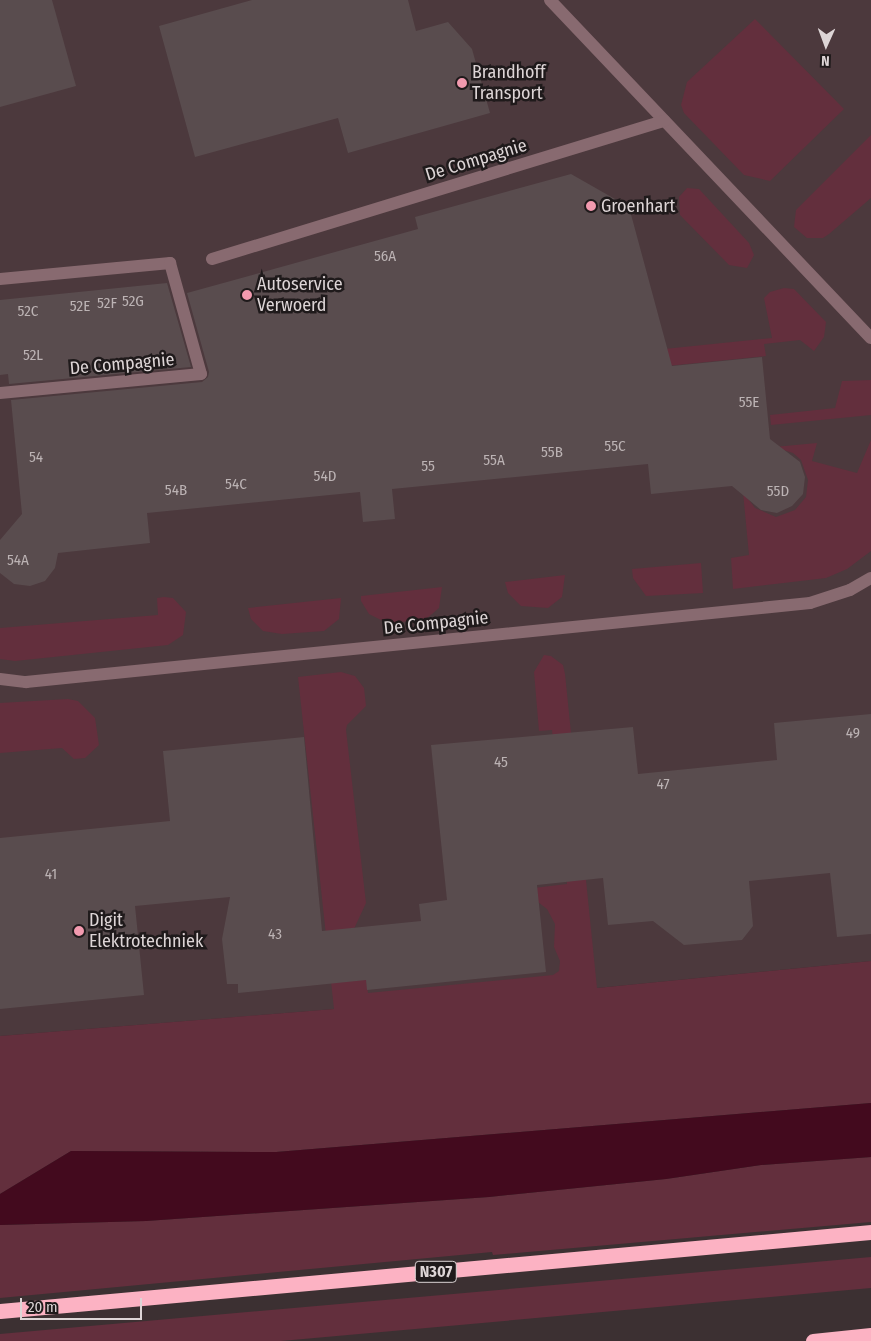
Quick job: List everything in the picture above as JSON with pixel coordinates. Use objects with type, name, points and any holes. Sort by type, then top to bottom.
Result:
[{"type":"highway","name":"N307","points":[[0,1311],[871,1232]]},
{"type":"highway","points":[[813,1341],[871,1336]]},
{"type":"street","points":[[550,0],[871,338]]},
{"type":"street","name":"De Compagnie","points":[[212,258],[664,121]]},
{"type":"street","name":"De Compagnie","points":[[0,279],[170,262],[201,374],[0,393]]},
{"type":"street","name":"De Compagnie","points":[[0,679],[26,682],[810,604],[850,590],[871,578]]},
{"type":"shaded area","points":[[0,0],[871,0],[871,961],[597,988],[0,1036]]},
{"type":"shaded area","points":[[755,19],[844,109],[770,181],[744,175],[684,113],[681,105],[687,82]]},
{"type":"shaded area","points":[[871,135],[871,198],[823,238],[807,238],[794,227],[796,210]]},
{"type":"shaded area","points":[[687,188],[699,189],[749,243],[754,255],[747,268],[729,265],[680,215],[679,197]]},
{"type":"shaded area","points":[[784,288],[794,289],[826,322],[824,337],[814,351],[800,340],[764,344],[766,356],[138,419],[138,403],[772,338],[764,298],[770,292]]},
{"type":"shaded area","points":[[871,380],[871,415],[771,425],[770,415],[835,408],[842,381]]},
{"type":"shaded area","points":[[871,440],[871,551],[847,569],[826,578],[733,589],[731,558],[749,555],[743,492],[755,508],[776,517],[795,510],[806,497],[808,480],[801,460],[793,453],[774,447],[817,443],[812,461],[857,473]]},
{"type":"shaded area","points":[[701,563],[703,593],[646,596],[633,578],[632,569]]},
{"type":"shaded area","points":[[565,575],[562,597],[548,608],[521,606],[508,593],[505,582]]},
{"type":"shaded area","points":[[442,587],[439,608],[425,620],[387,623],[369,614],[361,601],[361,596]]},
{"type":"shaded area","points":[[157,598],[173,598],[186,612],[183,635],[168,645],[15,661],[0,659],[0,628],[158,615]]},
{"type":"shaded area","points":[[341,598],[339,619],[324,631],[282,634],[263,631],[251,619],[248,608]]},
{"type":"shaded area","points":[[544,655],[551,656],[563,665],[565,674],[597,988],[871,961],[871,1103],[276,1152],[71,1151],[0,1194],[0,1036],[334,1009],[298,677],[341,672],[355,676],[364,688],[366,706],[347,725],[346,730],[366,903],[353,931],[363,952],[368,993],[553,975],[559,971],[560,961],[554,947],[555,924],[547,909],[534,899],[534,888],[567,884],[552,730],[539,731],[534,672]]},
{"type":"shaded area","points":[[68,699],[78,701],[95,718],[99,745],[85,758],[74,759],[62,748],[0,753],[0,703]]},
{"type":"shaded area","points":[[871,1103],[871,1157],[761,1165],[666,1179],[489,1197],[146,1221],[0,1225],[0,1194],[71,1151],[276,1152]]},
{"type":"shaded area","points":[[871,1157],[871,1222],[493,1255],[492,1252],[0,1298],[0,1225],[146,1221],[489,1197],[666,1179],[761,1165]]},
{"type":"shaded area","points":[[871,1257],[871,1288],[281,1341],[0,1341],[0,1334]]},
{"type":"building","points":[[0,0],[52,0],[76,86],[0,107]]},
{"type":"building","points":[[252,0],[408,0],[416,31],[448,22],[472,49],[490,113],[348,153],[338,118],[195,157],[159,26]]},
{"type":"building","points":[[571,174],[629,207],[672,366],[762,357],[770,439],[800,462],[805,477],[803,494],[792,506],[777,513],[761,510],[732,486],[651,494],[648,464],[392,489],[395,519],[363,522],[360,492],[147,513],[150,543],[58,553],[55,568],[45,581],[30,586],[14,584],[0,573],[0,540],[22,514],[11,400],[202,382],[208,377],[209,372],[187,293],[418,229],[415,217]]},
{"type":"building","points":[[167,283],[191,367],[9,384],[8,374],[0,375],[0,300]]},
{"type":"building","points":[[871,714],[871,934],[837,937],[830,873],[749,881],[753,926],[742,940],[684,945],[653,921],[608,925],[603,878],[537,885],[546,972],[367,990],[366,980],[238,993],[238,984],[227,984],[222,939],[230,897],[135,906],[144,995],[0,1009],[0,838],[170,821],[163,751],[304,737],[322,931],[421,921],[419,904],[447,900],[431,745],[633,727],[638,774],[777,760],[774,723]]},
{"type":"place","name":"Brandhoff Transport","points":[[462,83]]},
{"type":"place","name":"Groenhart","points":[[591,206]]},
{"type":"place","name":"Autoservice Verwoerd","points":[[247,295]]},
{"type":"place","name":"Digit Elektrotechniek","points":[[79,931]]}]
